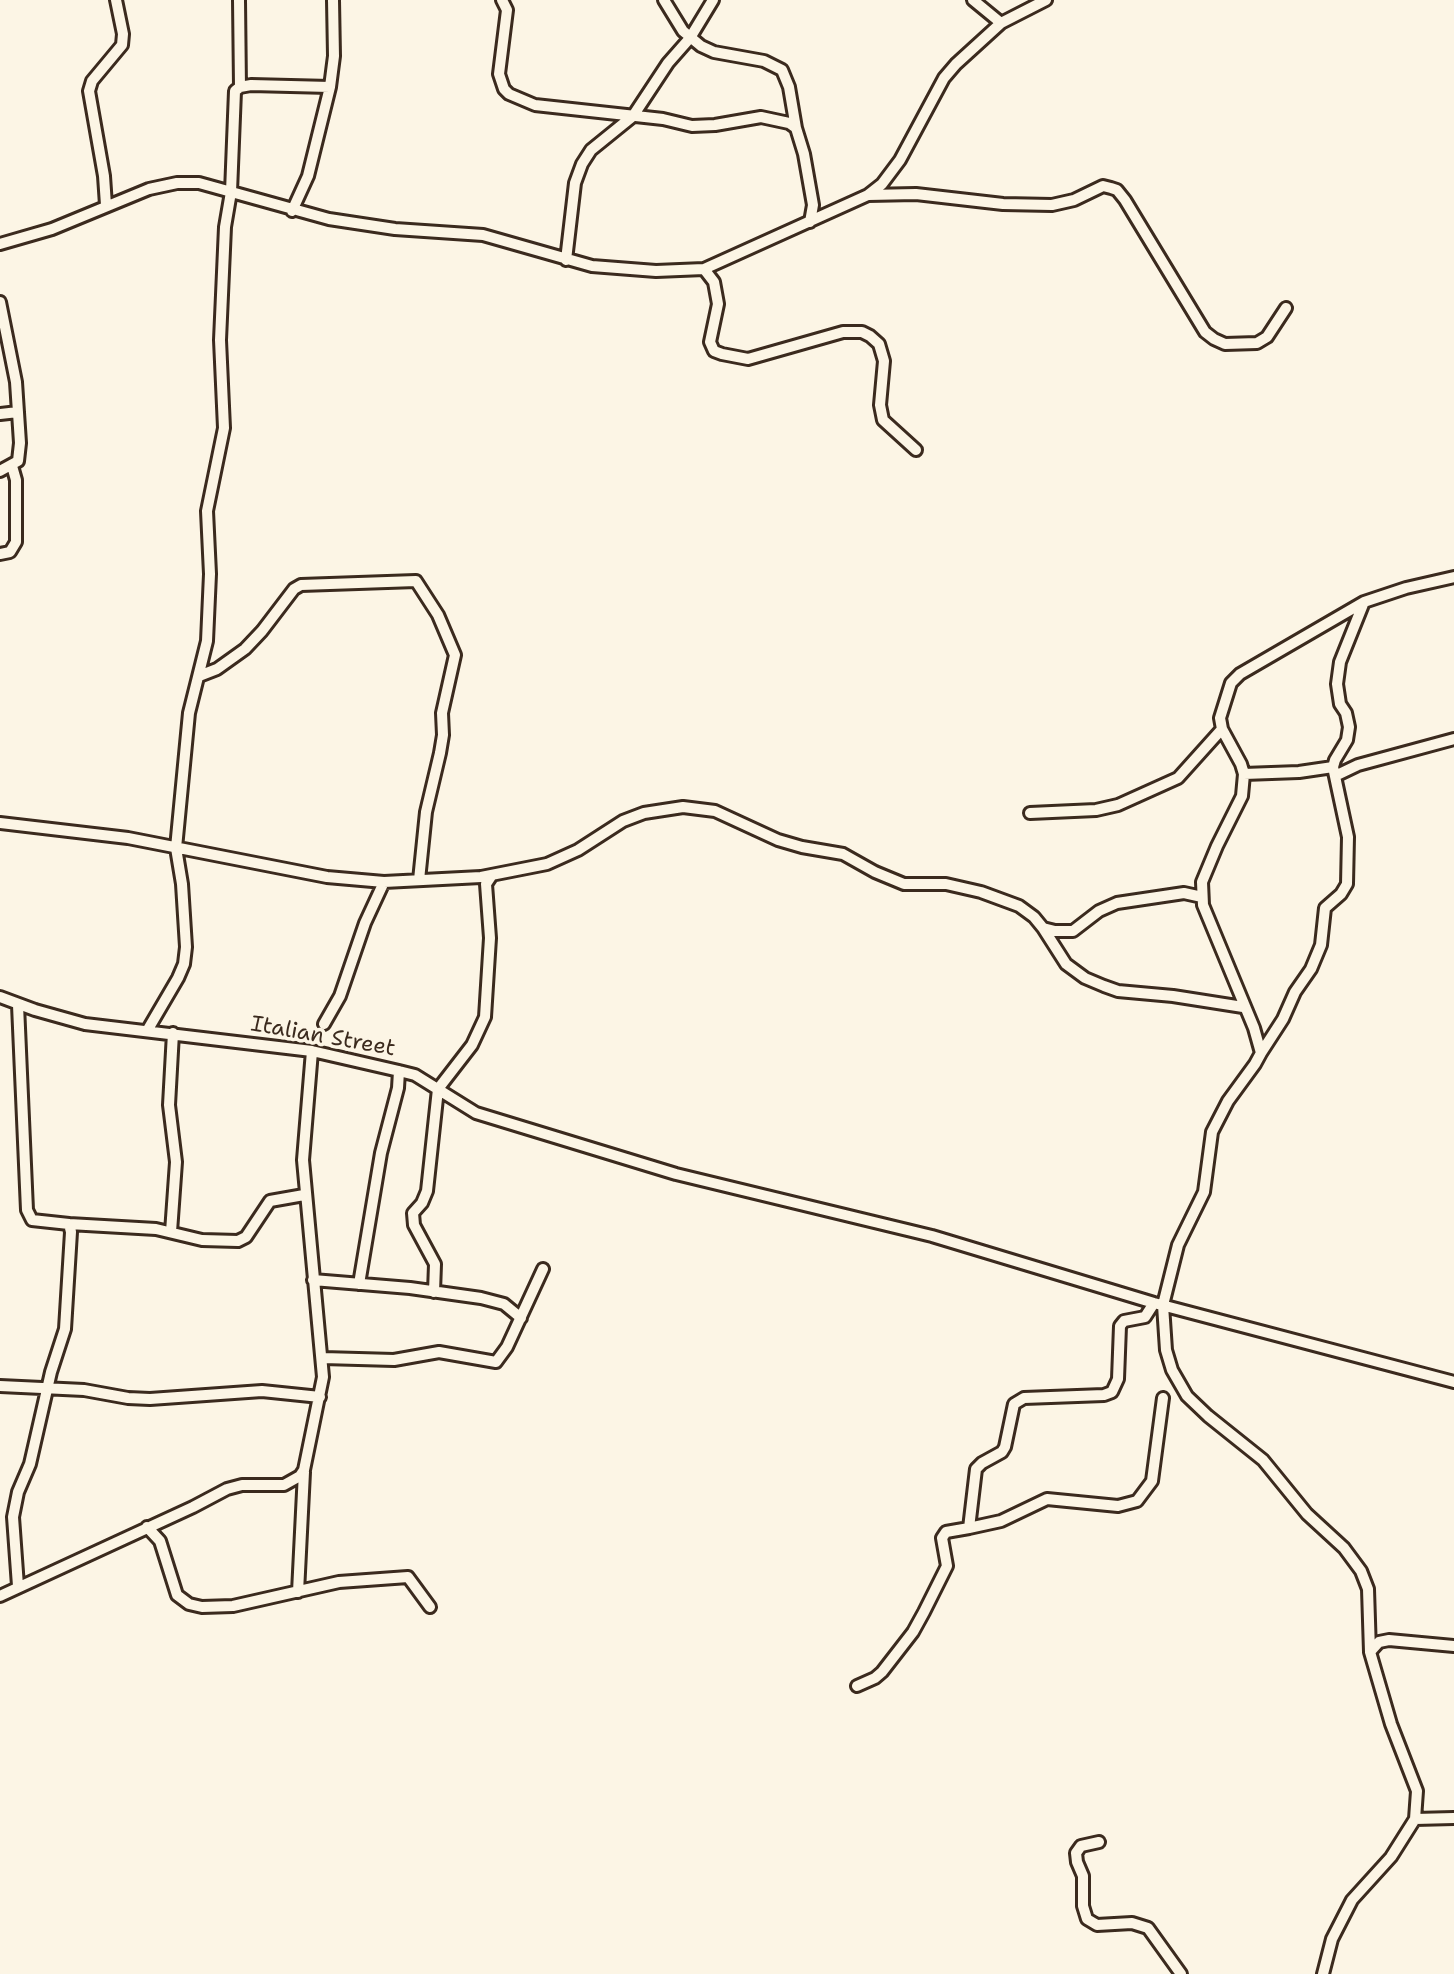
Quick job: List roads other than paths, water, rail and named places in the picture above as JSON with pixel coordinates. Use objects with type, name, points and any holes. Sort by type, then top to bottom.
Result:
[{"type":"street","points":[[106,205],[89,91],[92,81],[122,45],[123,34],[116,0]]},
{"type":"street","points":[[239,0],[240,87]]},
{"type":"street","points":[[292,211],[308,176],[330,87],[334,56],[333,0]]},
{"type":"street","points":[[502,0],[507,10],[499,74],[509,94],[535,105],[692,126],[761,117],[796,128]]},
{"type":"street","points":[[664,0],[673,18],[690,38],[714,52],[764,61],[782,70],[801,139],[813,205],[810,222]]},
{"type":"street","points":[[566,260],[575,183],[582,164],[591,150],[633,116],[668,63],[690,38],[713,0]]},
{"type":"street","points":[[973,0],[1001,23]]},
{"type":"street","points":[[0,244],[52,229],[149,189],[177,183],[199,183],[292,211],[369,226],[483,235],[566,260],[613,269],[704,269],[868,195],[891,175],[944,78],[1001,23],[1046,0]]},
{"type":"street","points":[[147,1031],[162,1009],[184,964],[186,947],[176,848],[189,713],[205,655],[210,600],[207,511],[224,428],[220,340],[225,227],[231,192],[233,101],[235,91],[251,85],[330,87]]},
{"type":"street","points":[[868,195],[916,194],[1041,205],[1064,204],[1103,186],[1111,188],[1125,200],[1205,332],[1214,339],[1225,344],[1257,343],[1267,337],[1286,308]]},
{"type":"street","points":[[704,269],[714,282],[718,304],[710,342],[714,351],[748,359],[843,332],[862,332],[870,336],[879,344],[884,361],[880,405],[883,420],[916,450]]},
{"type":"street","points":[[0,302],[16,382],[20,456],[12,466],[0,471]]},
{"type":"street","points":[[0,414],[18,412]]},
{"type":"street","points":[[0,554],[10,552],[16,542],[16,480],[12,466]]},
{"type":"street","points":[[1261,1053],[1202,897],[1202,882],[1209,863],[1242,796],[1244,774],[1222,729],[1220,718],[1225,697],[1231,683],[1240,674],[1364,602],[1454,577]]},
{"type":"street","points":[[199,676],[217,669],[245,649],[294,589],[301,585],[405,580],[418,583],[438,615],[455,655],[442,713],[440,753],[426,812],[419,880]]},
{"type":"street","points":[[1323,1974],[1332,1939],[1352,1900],[1391,1857],[1415,1819],[1417,1791],[1391,1724],[1370,1652],[1368,1589],[1361,1571],[1344,1548],[1307,1514],[1263,1460],[1187,1396],[1172,1370],[1159,1304],[1178,1245],[1204,1192],[1212,1132],[1228,1101],[1255,1064],[1311,969],[1321,945],[1325,908],[1345,890],[1347,884],[1348,837],[1334,771],[1335,760],[1347,740],[1349,727],[1338,695],[1338,672],[1351,630],[1364,602]]},
{"type":"street","points":[[1030,813],[1096,810],[1118,805],[1178,778],[1222,729]]},
{"type":"street","points":[[1244,774],[1334,771],[1454,739]]},
{"type":"street","points":[[0,823],[81,831],[327,877],[384,882],[492,875],[547,864],[578,850],[604,831],[644,813],[683,807],[715,811],[778,840],[843,854],[904,884],[946,884],[981,892],[1019,906],[1043,928],[1066,964],[1085,978],[1104,986],[1118,991],[1243,1007]]},
{"type":"street","points":[[434,1292],[435,1264],[413,1218],[427,1191],[438,1089],[472,1045],[485,1017],[490,938],[486,884],[492,875]]},
{"type":"street","points":[[324,1024],[340,996],[365,923],[384,882]]},
{"type":"street","points":[[1043,928],[1073,931],[1109,906],[1128,901],[1184,893],[1202,897]]},
{"type":"street","name":"Italian Street","points":[[0,997],[85,1024],[312,1051],[415,1075],[467,1108],[497,1121],[676,1174],[1039,1266],[1159,1304],[1454,1382]]},
{"type":"street","points":[[18,1005],[27,1210],[32,1220],[171,1232],[202,1240],[243,1240],[270,1201],[304,1195]]},
{"type":"street","points":[[171,1232],[176,1162],[169,1105],[173,1033]]},
{"type":"street","points":[[298,1592],[304,1470],[320,1397],[323,1358],[304,1195],[303,1160],[312,1051]]},
{"type":"street","points":[[359,1284],[381,1153],[398,1088],[399,1071]]},
{"type":"street","points":[[18,1586],[15,1502],[30,1464],[65,1329],[69,1224]]},
{"type":"street","points":[[323,1358],[394,1360],[439,1352],[496,1362],[502,1356],[543,1269]]},
{"type":"street","points":[[313,1280],[434,1292],[504,1304],[521,1318]]},
{"type":"street","points":[[969,1528],[976,1469],[1005,1447],[1014,1404],[1024,1398],[1104,1395],[1112,1392],[1118,1379],[1120,1326],[1124,1321],[1145,1317],[1159,1304]]},
{"type":"street","points":[[0,1386],[84,1390],[150,1399],[262,1391],[320,1397]]},
{"type":"street","points":[[857,1686],[875,1678],[913,1632],[945,1572],[947,1561],[943,1534],[1001,1521],[1047,1499],[1126,1505],[1145,1494],[1152,1481],[1163,1398]]},
{"type":"street","points":[[0,1596],[235,1486],[284,1485],[304,1470]]},
{"type":"street","points":[[147,1527],[160,1541],[177,1595],[189,1604],[202,1607],[233,1606],[363,1579],[408,1577],[430,1607]]},
{"type":"street","points":[[0,1534],[14,1535]]},
{"type":"street","points":[[1370,1652],[1379,1642],[1389,1640],[1454,1646]]},
{"type":"street","points":[[1415,1819],[1454,1818]]},
{"type":"street","points":[[1099,1842],[1081,1846],[1076,1853],[1083,1876],[1083,1906],[1087,1919],[1097,1925],[1132,1923],[1148,1928],[1181,1974]]}]
